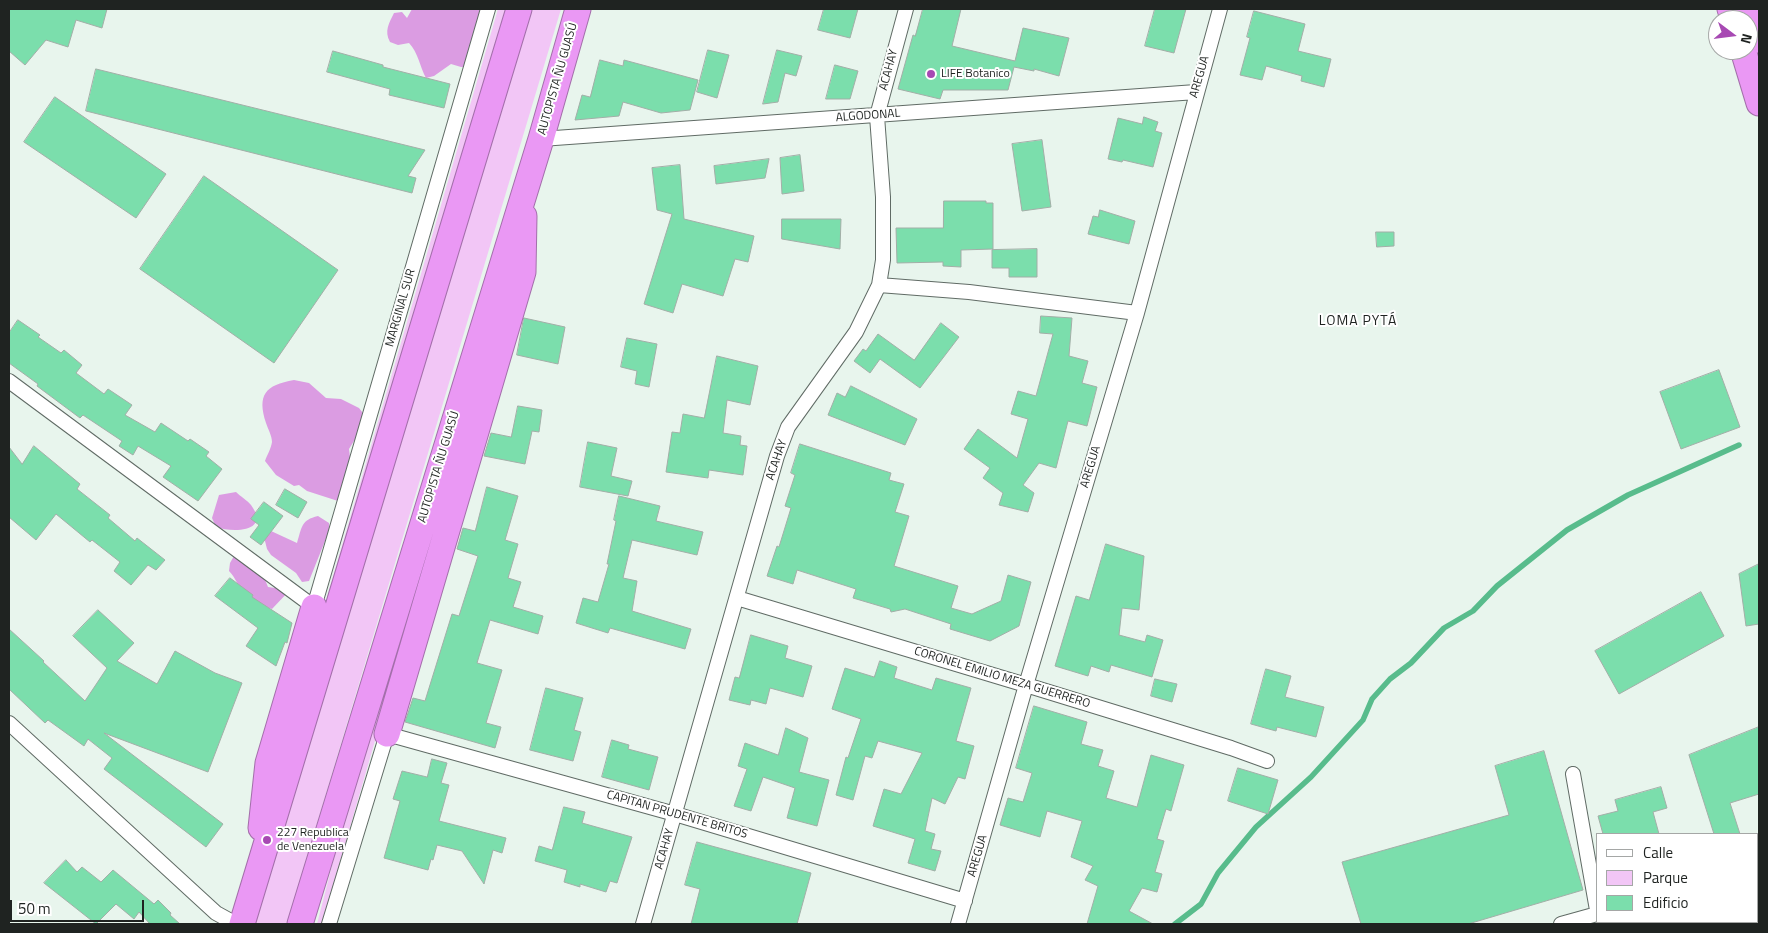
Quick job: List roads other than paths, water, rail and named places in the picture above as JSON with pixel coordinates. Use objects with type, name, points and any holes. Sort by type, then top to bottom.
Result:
[{"type":"highway","points":[[242,924],[443,268],[519,9]]},
{"type":"highway","name":"AUTOPISTA ÑU GUASÚ","points":[[300,924],[541,139],[578,9]]},
{"type":"highway","points":[[1746,60],[1759,103]]},
{"type":"highway","points":[[387,734],[523,272],[524,191]]},
{"type":"highway","points":[[256,878],[268,763],[314,607]]},
{"type":"highway","points":[[306,924],[330,823]]},
{"type":"street","name":"MARGINAL SUR","points":[[314,607],[488,9]]},
{"type":"street","name":"ACAHAY","points":[[642,924],[737,598],[776,456],[788,427],[856,332],[879,284],[882,260],[883,197],[877,116],[906,9]]},
{"type":"street","name":"AREGUA","points":[[958,924],[1026,685],[1137,313],[1220,9]]},
{"type":"street","name":"ALGODONAL","points":[[541,139],[1196,92]]},
{"type":"street","points":[[879,284],[969,292],[1137,313]]},
{"type":"street","points":[[9,381],[314,607]]},
{"type":"street","name":"CORONEL EMILIO MEZA GUERRERO","points":[[737,598],[1231,748],[1267,761]]},
{"type":"street","points":[[9,723],[216,913],[236,924]]},
{"type":"street","points":[[329,924],[387,734]]},
{"type":"street","name":"CAPITAN PRUDENTE BRITOS","points":[[387,734],[675,814],[965,901]]},
{"type":"street","points":[[1573,774],[1596,904]]},
{"type":"street","points":[[1561,924],[1596,914]]},
{"type":"waterway","points":[[1175,924],[1201,904],[1218,873],[1256,827],[1311,777],[1363,720],[1372,699],[1390,679],[1411,663],[1444,628],[1473,611],[1497,586],[1567,530],[1628,495],[1739,445]]},
{"type":"place","name":"LIFE Botanico","points":[[931,74]]},
{"type":"place","name":"227 Republica de Venezuela","points":[[267,840]]},
{"type":"district","name":"LOMA PYTÁ","points":[[1358,322]]}]
